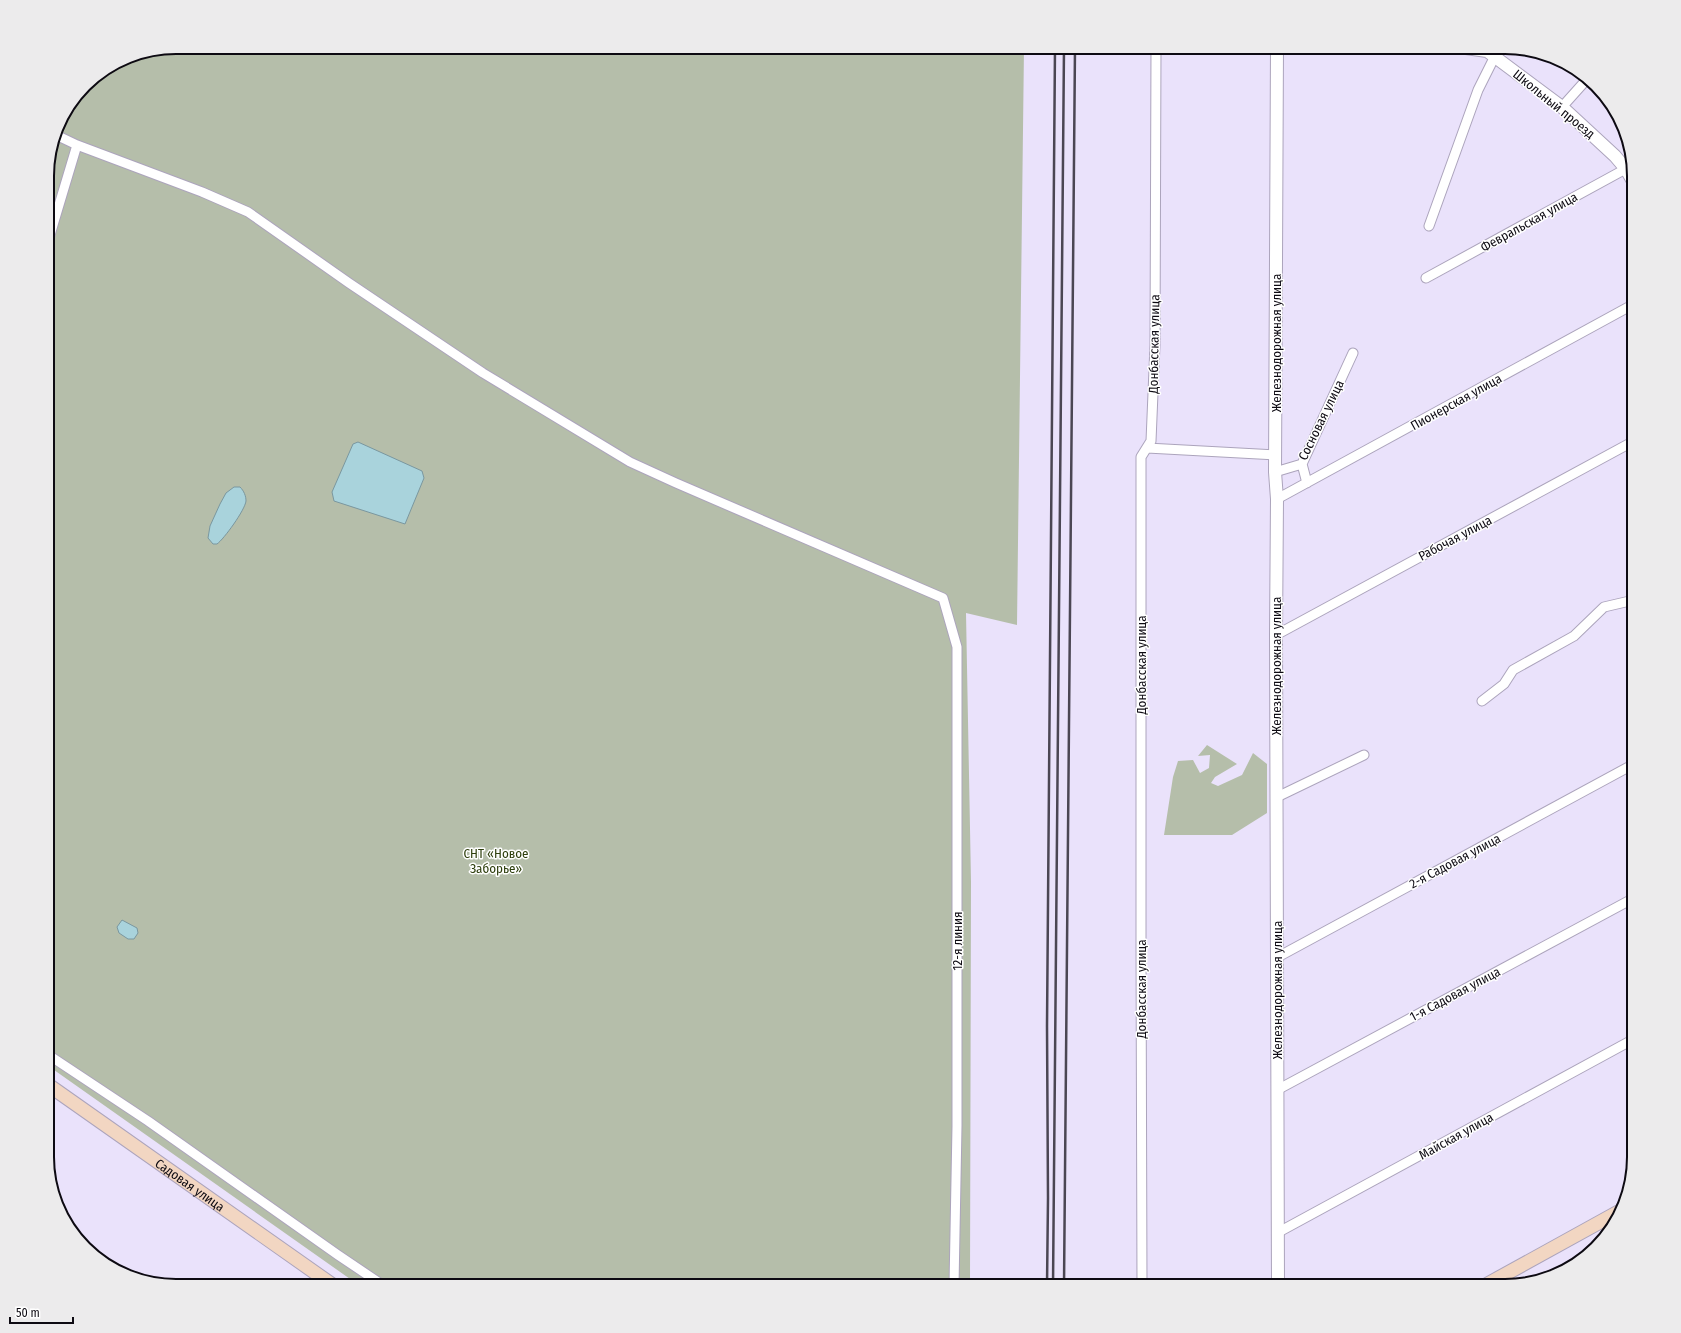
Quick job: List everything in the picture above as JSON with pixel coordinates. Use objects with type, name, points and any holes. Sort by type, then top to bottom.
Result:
[{"type":"main road","name":"Садовая улица","points":[[54,1089],[324,1279]]},
{"type":"main road","points":[[1497,1279],[1612,1215]]},
{"type":"street","name":"Донбасская улица","points":[[1142,1279],[1141,457],[1151,441],[1155,345],[1156,54]]},
{"type":"street","name":"Железнодорожная улица","points":[[1277,54],[1275,472],[1277,499],[1276,958],[1278,1279]]},
{"type":"street","points":[[1429,226],[1490,54]]},
{"type":"street","name":"Школьный проезд","points":[[1494,54],[1562,107],[1626,165]]},
{"type":"street","points":[[1562,107],[1584,83]]},
{"type":"street","points":[[54,222],[77,145],[61,137]]},
{"type":"street","name":"12-я линия","points":[[77,145],[202,192],[248,212],[349,283],[483,373],[630,462],[943,598],[957,647],[957,1110],[954,1279]]},
{"type":"street","name":"Февральская улица","points":[[1426,278],[1626,168]]},
{"type":"street","name":"Пионерская улица","points":[[1277,499],[1627,308]]},
{"type":"street","name":"Сосновая улица","points":[[1275,472],[1302,464],[1353,353]]},
{"type":"street","name":"Рабочая улица","points":[[1276,635],[1627,445]]},
{"type":"street","points":[[1146,448],[1275,454]]},
{"type":"street","points":[[1302,464],[1308,483]]},
{"type":"street","points":[[1482,701],[1504,684],[1513,670],[1574,636],[1604,608],[1627,602]]},
{"type":"street","points":[[1277,797],[1364,755]]},
{"type":"street","name":"2-я Садовая улица","points":[[1276,958],[1627,768]]},
{"type":"street","name":"1-я Садовая улица","points":[[1277,1090],[1627,902]]},
{"type":"street","name":"Майская улица","points":[[1278,1233],[1627,1043]]},
{"type":"street","points":[[54,1059],[148,1121],[374,1279]]},
{"type":"green space","name":"СНТ «Новое Заборье»","points":[[176,54],[1024,54],[1017,625],[966,613],[971,882],[970,1279],[350,1279],[54,1070],[54,168],[58,145],[70,115],[79,102],[96,84],[115,70],[145,58]]},
{"type":"green space","points":[[1207,745],[1237,764],[1215,777],[1211,783],[1218,786],[1242,775],[1253,753],[1267,764],[1267,813],[1232,835],[1164,835],[1173,777],[1178,761],[1193,760],[1200,773],[1209,768],[1210,755],[1198,756]]},
{"type":"shaded area","points":[[358,442],[422,471],[424,478],[405,524],[334,501],[332,492],[353,444]]},
{"type":"shaded area","points":[[234,487],[240,487],[244,492],[246,499],[245,505],[234,524],[217,544],[213,544],[208,538],[210,526],[226,493]]},
{"type":"shaded area","points":[[122,920],[137,928],[138,933],[134,939],[128,939],[119,933],[117,927]]},
{"type":"railway","points":[[1047,1279],[1047,1026],[1055,54]]},
{"type":"railway","points":[[1053,1279],[1064,54]]},
{"type":"railway","points":[[1064,1279],[1075,54]]}]
